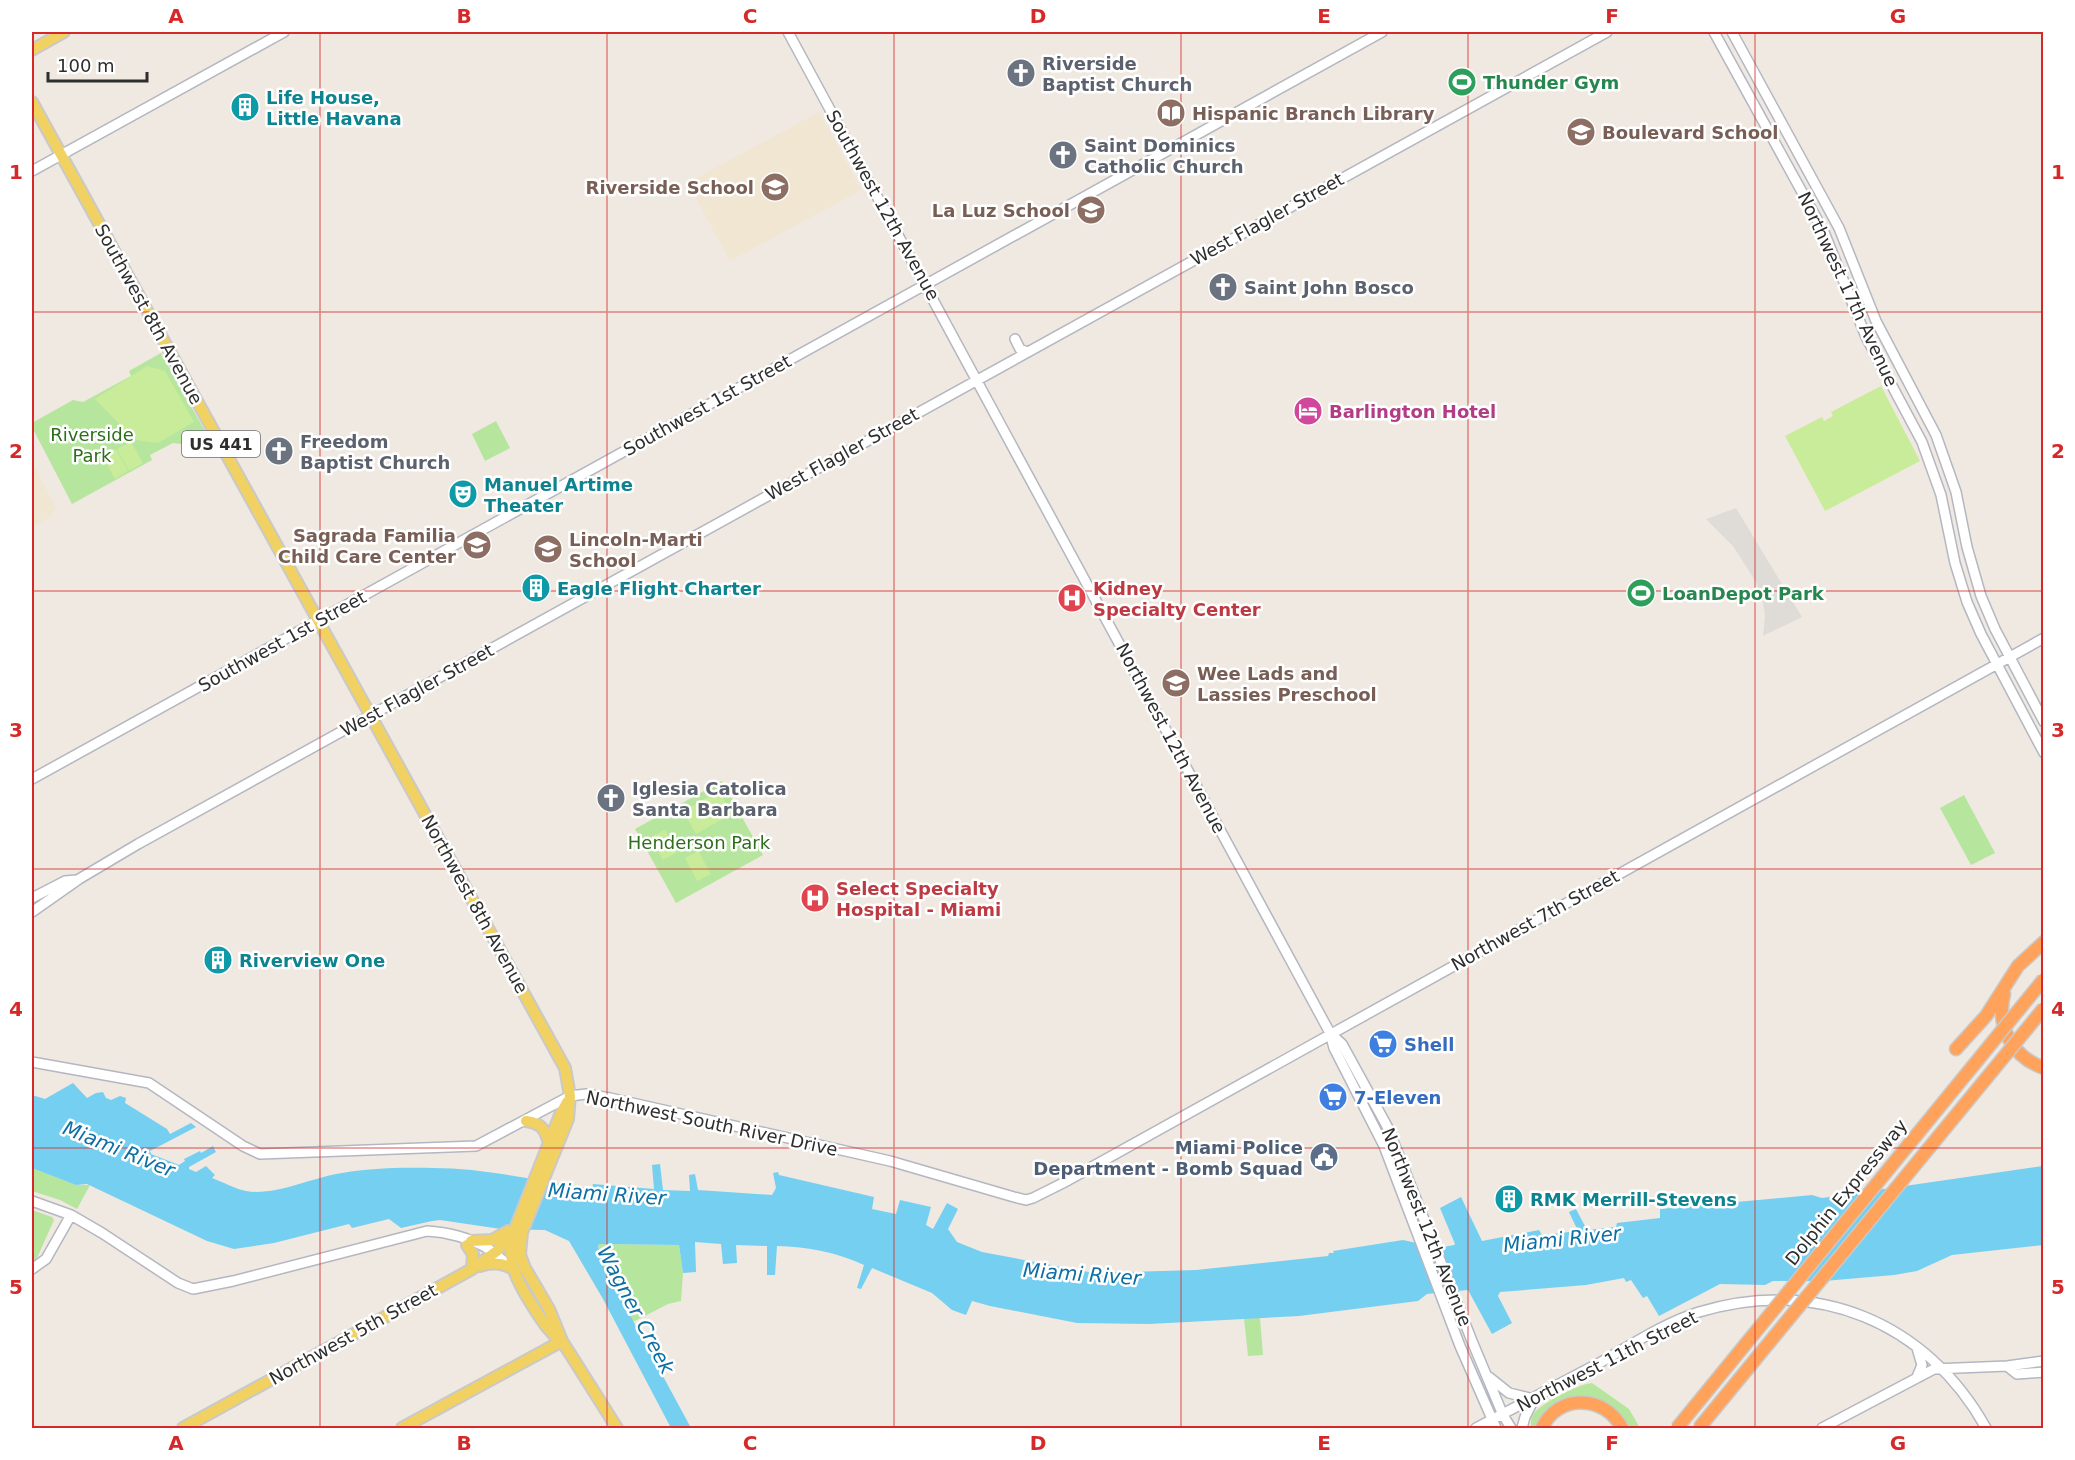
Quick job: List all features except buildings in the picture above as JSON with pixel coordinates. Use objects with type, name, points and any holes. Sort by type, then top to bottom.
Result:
[{"type":"highway","points":[[1956,1049],[1986,1016],[2018,966],[2043,942]]},
{"type":"highway","name":"Dolphin Expressway","points":[[1677,1428],[2043,979]]},
{"type":"highway","points":[[2007,982],[2001,1011],[2003,1026],[2010,1042],[2021,1056],[2043,1068]]},
{"type":"highway","name":"Dolphin Expressway","points":[[1700,1428],[2043,1008]]},
{"type":"highway","points":[[1542,1428],[1558,1409],[1573,1402],[1595,1404],[1609,1411],[1622,1428]]},
{"type":"main road","points":[[32,50],[64,32]]},
{"type":"main road","points":[[32,171],[284,32]]},
{"type":"main road","name":"Southwest 12th Avenue","points":[[788,32],[977,380]]},
{"type":"main road","name":"Southwest 1st Street","points":[[32,779],[1382,32]]},
{"type":"main road","name":"West Flagler Street","points":[[32,912],[79,879],[138,844],[1606,32]]},
{"type":"main road","name":"Northwest 17th Avenue","points":[[1714,32],[1824,232],[1866,337],[1922,442],[1941,495],[1963,590],[1976,625],[2043,753]]},
{"type":"main road","name":"Northwest 17th Avenue","points":[[1732,32],[1839,228],[1876,321],[1936,435],[1956,492],[1968,555],[1977,586],[1990,618],[2043,722]]},
{"type":"main road","name":"Southwest 8th Avenue","points":[[32,102],[371,716]]},
{"type":"main road","points":[[1015,339],[1020,349],[1027,352]]},
{"type":"main road","name":"Northwest 12th Avenue","points":[[977,380],[1330,1033],[1334,1048],[1367,1110],[1388,1157],[1460,1346],[1493,1425]]},
{"type":"main road","name":"Northwest 7th Street","points":[[1026,1200],[1038,1197],[2043,638]]},
{"type":"main road","name":"Northwest 8th Avenue","points":[[371,716],[565,1068],[570,1096]]},
{"type":"main road","name":"West Flagler Street","points":[[32,898],[65,881],[79,879]]},
{"type":"main road","name":"Northwest 12th Avenue","points":[[1330,1033],[1342,1044],[1377,1104],[1486,1375],[1511,1428]]},
{"type":"main road","name":"Northwest South River Drive","points":[[32,1062],[149,1083],[249,1150],[266,1155],[467,1148],[482,1144],[570,1096],[586,1094],[599,1095],[891,1161],[1026,1200]]},
{"type":"main road","name":"US 441","points":[[548,1159],[549,1144],[570,1096]]},
{"type":"main road","name":"US 441","points":[[508,1243],[522,1232],[548,1159],[568,1119],[570,1096]]},
{"type":"main road","points":[[526,1121],[539,1125],[547,1134],[549,1144]]},
{"type":"main road","name":"Northwest 5th Street","points":[[183,1428],[472,1269],[494,1254],[508,1243],[548,1159]]},
{"type":"main road","points":[[32,1201],[71,1215],[178,1284],[193,1289],[233,1281],[418,1233],[435,1232],[440,1236],[491,1250],[519,1274],[544,1312],[554,1322]]},
{"type":"main road","points":[[32,1269],[46,1259],[71,1215]]},
{"type":"main road","points":[[469,1243],[488,1241],[508,1243]]},
{"type":"main road","points":[[469,1243],[473,1254],[472,1269],[491,1263],[512,1268]]},
{"type":"main road","name":"US 441","points":[[508,1243],[512,1268],[520,1287],[549,1332],[562,1341]]},
{"type":"main road","name":"US 441","points":[[508,1243],[549,1309],[562,1341],[616,1428]]},
{"type":"main road","name":"Northwest 11th Street","points":[[1476,1428],[1493,1425],[1503,1415],[1670,1324],[1731,1304],[1788,1300],[1862,1315],[1887,1327],[1916,1346],[1942,1368],[1986,1428]]},
{"type":"main road","points":[[402,1428],[562,1341]]},
{"type":"main road","points":[[1916,1346],[1922,1365],[1917,1377]]},
{"type":"main road","points":[[1822,1428],[1917,1377],[1942,1368],[2007,1366],[2043,1361]]},
{"type":"main road","points":[[2007,1366],[2017,1374],[2043,1372]]},
{"type":"main road","points":[[1486,1375],[1509,1393],[1534,1399],[1522,1428]]},
{"type":"shaded area","name":"Riverside School","points":[[819,112],[861,190],[730,261],[688,183]]},
{"type":"shaded area","points":[[32,462],[56,508],[51,516],[32,527]]},
{"type":"shaded area","points":[[1736,508],[1802,617],[1763,636],[1765,616],[1756,582],[1733,546],[1706,519]]},
{"type":"green space","name":"Riverside Park","points":[[161,353],[205,431],[181,444],[173,443],[150,455],[152,460],[72,504],[32,423],[73,400],[83,402],[131,376],[129,371]]},
{"type":"green space","points":[[147,366],[165,371],[194,422],[158,443],[135,440],[95,399]]},
{"type":"green space","points":[[1881,386],[1920,461],[1825,511],[1785,436],[1822,417],[1824,421],[1833,416],[1831,412]]},
{"type":"green space","points":[[496,421],[510,448],[485,461],[472,434]]},
{"type":"green space","points":[[131,442],[143,463],[129,471],[117,449]]},
{"type":"green space","points":[[116,449],[128,471],[115,479],[103,457]]},
{"type":"green space","name":"Henderson Park","points":[[722,781],[763,855],[676,903],[635,829]]},
{"type":"green space","points":[[719,791],[732,814],[696,834],[683,811]]},
{"type":"green space","points":[[1964,795],[1995,853],[1971,865],[1940,808]]},
{"type":"green space","points":[[665,830],[677,852],[663,860],[651,837]]},
{"type":"green space","points":[[698,851],[711,874],[697,881],[685,858]]},
{"type":"green space","points":[[32,1168],[76,1185],[90,1185],[77,1209],[60,1200],[32,1191]]},
{"type":"green space","points":[[32,1210],[52,1217],[54,1220],[37,1258],[32,1261]]},
{"type":"green space","points":[[599,1244],[679,1245],[683,1273],[681,1301],[668,1304],[633,1322],[597,1254]]},
{"type":"green space","points":[[1244,1318],[1260,1318],[1263,1355],[1248,1356]]},
{"type":"green space","points":[[1592,1383],[1629,1409],[1640,1428],[1627,1428],[1585,1398],[1538,1428],[1529,1428],[1533,1415],[1540,1408],[1571,1390]]},
{"type":"water","name":"Miami River","points":[[73,1083],[87,1098],[103,1092],[106,1098],[111,1100],[120,1096],[126,1098],[125,1103],[167,1129],[170,1134],[191,1123],[196,1127],[150,1151],[151,1154],[179,1165],[185,1161],[184,1159],[213,1146],[216,1152],[189,1169],[196,1172],[206,1166],[215,1175],[212,1178],[246,1191],[279,1189],[348,1172],[409,1168],[472,1170],[587,1188],[592,1188],[593,1184],[654,1189],[652,1165],[660,1164],[663,1190],[690,1191],[689,1175],[695,1174],[698,1190],[772,1195],[776,1188],[773,1173],[778,1172],[779,1175],[874,1197],[872,1209],[896,1214],[900,1200],[931,1207],[926,1225],[933,1229],[947,1203],[958,1209],[948,1229],[957,1242],[982,1252],[1094,1273],[1196,1270],[1328,1256],[1329,1253],[1334,1253],[1333,1251],[1403,1240],[1439,1248],[1454,1245],[1440,1208],[1461,1197],[1482,1241],[1539,1230],[1542,1235],[1578,1231],[1569,1212],[1576,1209],[1587,1230],[1616,1227],[1617,1223],[1660,1218],[1660,1209],[1812,1195],[1822,1198],[2043,1166],[2043,1245],[1952,1255],[1917,1271],[1894,1275],[1824,1281],[1773,1281],[1765,1285],[1720,1284],[1659,1316],[1647,1296],[1643,1298],[1631,1280],[1626,1282],[1624,1278],[1586,1285],[1500,1292],[1498,1296],[1512,1323],[1492,1334],[1468,1290],[1427,1294],[1418,1301],[1299,1316],[1149,1324],[1077,1323],[972,1301],[966,1315],[952,1310],[932,1293],[872,1268],[861,1289],[857,1288],[864,1265],[811,1249],[777,1246],[775,1275],[767,1275],[767,1246],[736,1245],[737,1263],[723,1264],[721,1244],[695,1242],[696,1272],[683,1273],[679,1245],[599,1244],[600,1253],[597,1254],[691,1428],[671,1428],[603,1299],[569,1241],[545,1230],[501,1229],[440,1220],[401,1228],[389,1219],[352,1228],[349,1224],[274,1243],[234,1249],[207,1241],[87,1184],[76,1185],[32,1168],[32,1095],[45,1099]]},
{"type":"place","name":"Riverside Baptist Church","points":[[1021,73]]},
{"type":"place","name":"Thunder Gym","points":[[1462,82]]},
{"type":"place","name":"Life House, Little Havana","points":[[245,107]]},
{"type":"place","name":"Hispanic Branch Library","points":[[1171,113]]},
{"type":"place","name":"Boulevard School","points":[[1581,132]]},
{"type":"place","name":"Saint Dominics Catholic Church","points":[[1063,155]]},
{"type":"place","name":"Riverside School","points":[[775,187]]},
{"type":"place","name":"La Luz School","points":[[1091,210]]},
{"type":"place","name":"Saint John Bosco","points":[[1223,287]]},
{"type":"place","name":"Barlington Hotel","points":[[1308,411]]},
{"type":"place","name":"Freedom Baptist Church","points":[[279,451]]},
{"type":"place","name":"Manuel Artime Theater","points":[[463,494]]},
{"type":"place","name":"Sagrada Familia Child Care Center","points":[[477,545]]},
{"type":"place","name":"Lincoln-Marti School","points":[[548,549]]},
{"type":"place","name":"Eagle Flight Charter","points":[[536,588]]},
{"type":"place","name":"LoanDepot Park","points":[[1641,593]]},
{"type":"place","name":"Kidney Specialty Center","points":[[1072,598]]},
{"type":"place","name":"Wee Lads and Lassies Preschool","points":[[1176,683]]},
{"type":"place","name":"Iglesia Catolica Santa Barbara","points":[[611,798]]},
{"type":"place","name":"Select Specialty Hospital - Miami","points":[[815,898]]},
{"type":"place","name":"Riverview One","points":[[218,960]]},
{"type":"place","name":"Shell","points":[[1383,1044]]},
{"type":"place","name":"7-Eleven","points":[[1333,1097]]},
{"type":"place","name":"Miami Police Department - Bomb Squad","points":[[1324,1157]]},
{"type":"place","name":"RMK Merrill-Stevens","points":[[1509,1199]]},
{"type":"water label","name":"Wagner Creek","points":[[636,1310]]}]
